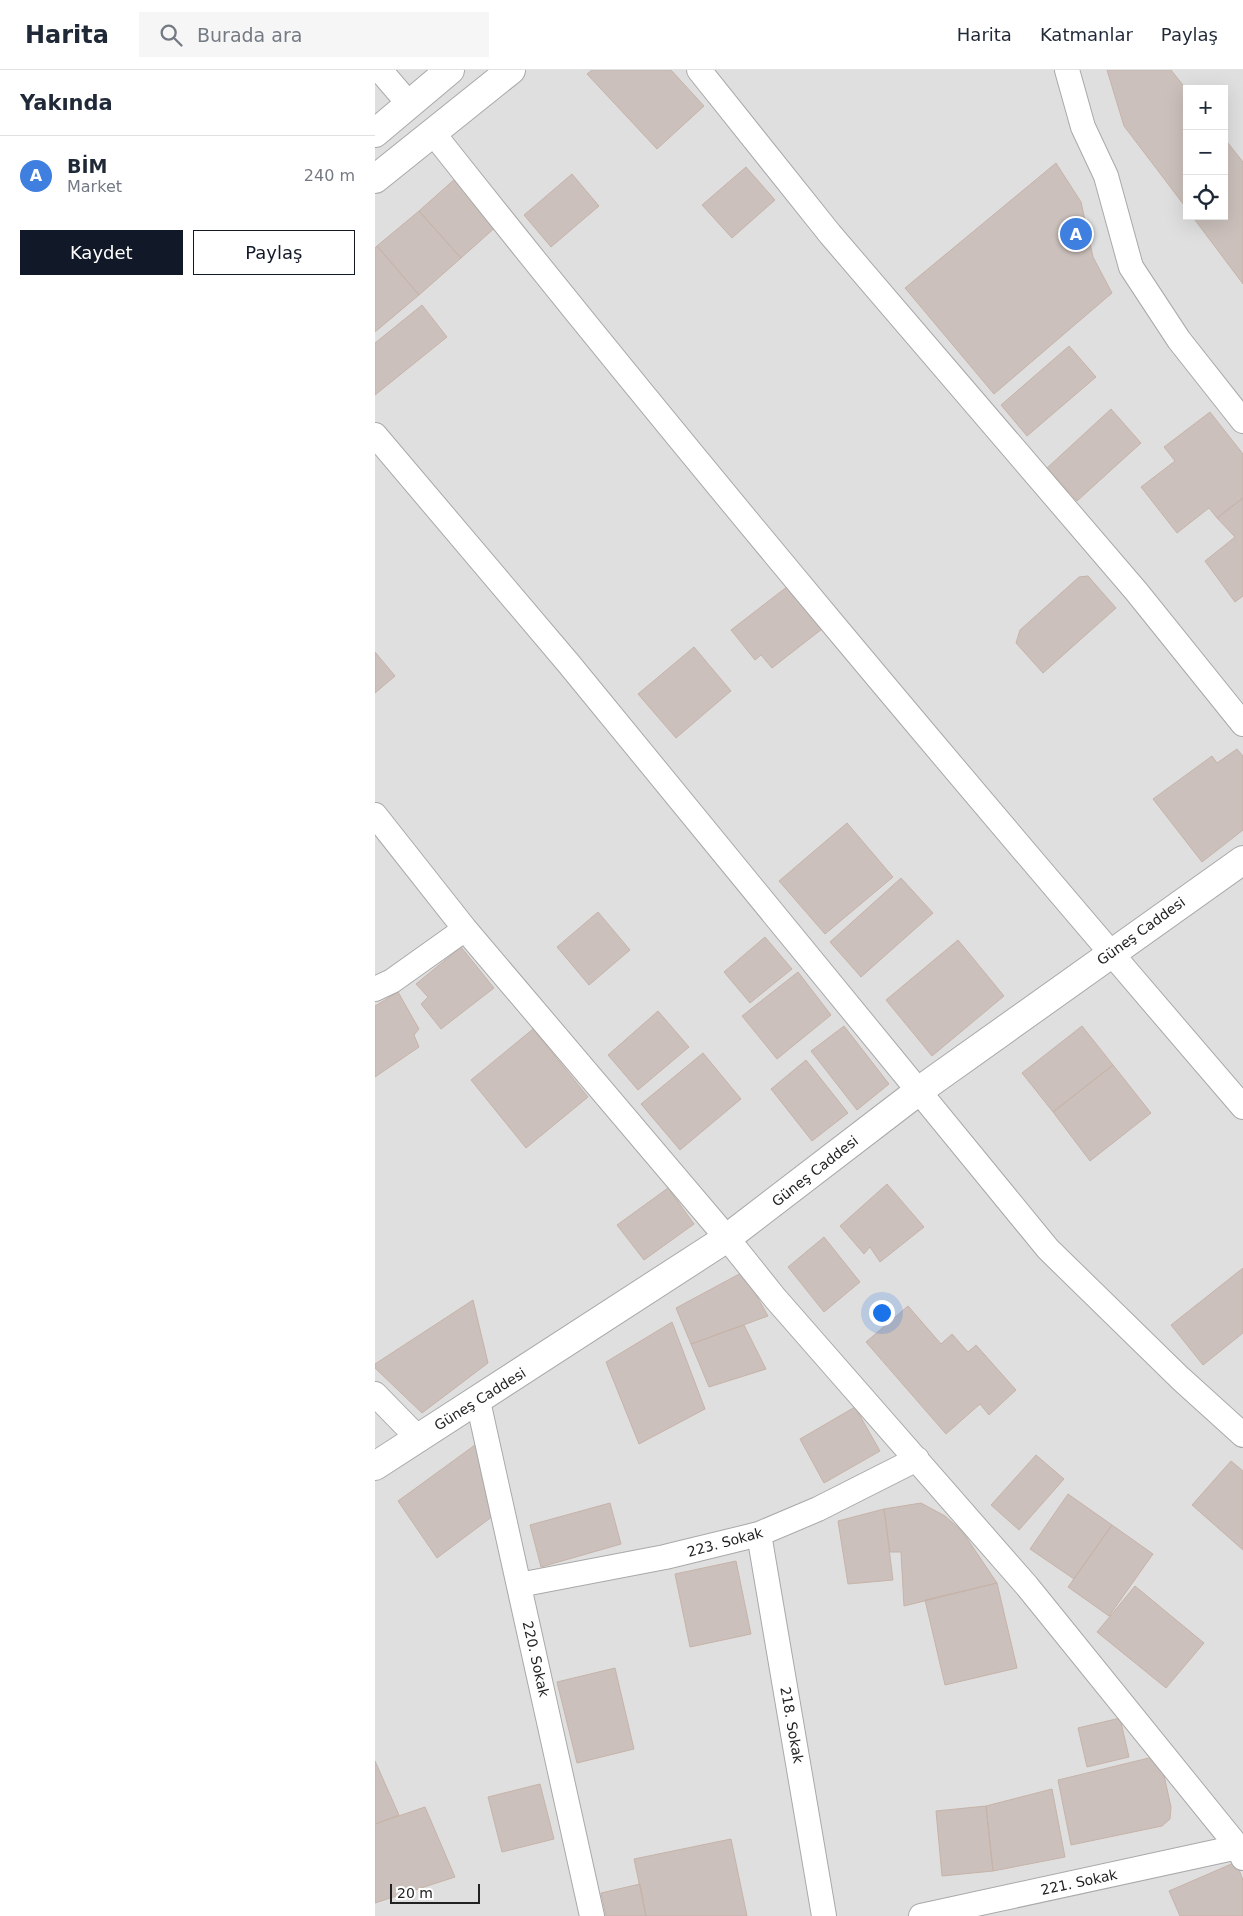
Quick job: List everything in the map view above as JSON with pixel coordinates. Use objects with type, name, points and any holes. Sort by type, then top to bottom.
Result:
[{"type":"street","points":[[380,70],[409,104]]},
{"type":"street","points":[[375,133],[451,70]]},
{"type":"street","points":[[375,179],[511,70]]},
{"type":"street","points":[[699,70],[830,234],[1136,590],[1243,724]]},
{"type":"street","points":[[1067,70],[1083,127],[1106,176],[1131,267],[1179,340],[1243,421]]},
{"type":"street","points":[[433,133],[579,318],[1111,953],[1243,1107]]},
{"type":"street","points":[[375,435],[569,664],[920,1090],[965,1150],[1048,1249],[1180,1378],[1243,1435]]},
{"type":"street","points":[[375,815],[465,929],[727,1238],[775,1298],[917,1458],[1027,1586],[1240,1852]]},
{"type":"street","name":"Güneş Caddesi","points":[[375,1466],[727,1238],[920,1090],[1243,860]]},
{"type":"street","points":[[375,989],[392,981],[465,929]]},
{"type":"street","points":[[375,1394],[418,1438]]},
{"type":"street","name":"220. Sokak","points":[[478,1401],[592,1916]]},
{"type":"street","name":"223. Sokak","points":[[519,1585],[665,1557],[759,1534],[818,1509],[917,1458]]},
{"type":"street","name":"218. Sokak","points":[[759,1534],[824,1916]]},
{"type":"street","name":"221. Sokak","points":[[921,1916],[1240,1852]]},
{"type":"shaded area","points":[[375,70],[1243,70],[1243,1916],[375,1916]]},
{"type":"building","points":[[592,70],[671,70],[704,106],[657,149],[587,74]]},
{"type":"building","points":[[1107,70],[1171,70],[1183,85],[1183,204],[1124,126]]},
{"type":"building","points":[[1228,143],[1243,162],[1243,284],[1195,220],[1228,220]]},
{"type":"building","points":[[1056,163],[1081,202],[1093,257],[1112,293],[994,394],[905,288]]},
{"type":"building","points":[[746,167],[775,200],[732,238],[702,205]]},
{"type":"building","points":[[572,174],[599,206],[551,247],[524,215]]},
{"type":"building","points":[[456,178],[498,225],[461,258],[419,211]]},
{"type":"building","points":[[419,211],[461,258],[419,295],[377,246]]},
{"type":"building","points":[[377,246],[419,295],[375,332],[375,248]]},
{"type":"building","points":[[422,305],[447,337],[375,395],[375,343]]},
{"type":"building","points":[[1069,346],[1096,377],[1027,436],[1001,405]]},
{"type":"building","points":[[1111,409],[1141,443],[1077,501],[1047,468]]},
{"type":"building","points":[[1210,412],[1243,454],[1243,498],[1217,518],[1209,508],[1177,533],[1141,487],[1175,461],[1164,447]]},
{"type":"building","points":[[1243,498],[1243,596],[1235,602],[1205,561],[1235,537],[1217,518]]},
{"type":"building","points":[[1088,576],[1116,608],[1043,673],[1016,643],[1020,630],[1079,577]]},
{"type":"building","points":[[788,586],[822,629],[772,668],[761,655],[755,660],[731,630]]},
{"type":"building","points":[[694,647],[731,691],[676,738],[638,694]]},
{"type":"building","points":[[375,652],[395,676],[375,693]]},
{"type":"building","points":[[1237,749],[1243,756],[1243,830],[1202,862],[1153,799],[1212,756],[1217,763]]},
{"type":"building","points":[[847,823],[893,877],[825,934],[779,881]]},
{"type":"building","points":[[901,878],[933,913],[861,977],[830,942]]},
{"type":"building","points":[[598,912],[630,950],[589,985],[557,947]]},
{"type":"building","points":[[765,937],[792,969],[750,1003],[724,972]]},
{"type":"building","points":[[958,940],[1004,996],[932,1056],[886,1000]]},
{"type":"building","points":[[461,947],[494,988],[441,1029],[421,1004],[428,997],[416,984]]},
{"type":"building","points":[[798,972],[831,1015],[777,1059],[742,1016]]},
{"type":"building","points":[[398,992],[419,1029],[414,1035],[419,1047],[375,1077],[375,1006]]},
{"type":"building","points":[[658,1011],[689,1047],[638,1090],[608,1055]]},
{"type":"building","points":[[844,1026],[889,1084],[857,1110],[811,1051]]},
{"type":"building","points":[[1082,1026],[1113,1065],[1053,1112],[1022,1073]]},
{"type":"building","points":[[533,1029],[588,1097],[526,1148],[471,1080]]},
{"type":"building","points":[[703,1053],[741,1099],[680,1150],[641,1104]]},
{"type":"building","points":[[806,1060],[848,1113],[812,1141],[771,1089]]},
{"type":"building","points":[[1113,1065],[1151,1113],[1090,1161],[1053,1112]]},
{"type":"building","points":[[887,1184],[924,1227],[880,1262],[870,1247],[864,1254],[840,1226]]},
{"type":"building","points":[[668,1188],[694,1224],[644,1260],[617,1225]]},
{"type":"building","points":[[824,1237],[860,1282],[824,1312],[788,1267]]},
{"type":"building","points":[[1243,1268],[1243,1333],[1203,1365],[1171,1325]]},
{"type":"building","points":[[743,1272],[768,1316],[691,1344],[676,1308]]},
{"type":"building","points":[[473,1300],[488,1363],[422,1413],[375,1368],[375,1364]]},
{"type":"building","points":[[908,1306],[941,1344],[952,1334],[968,1352],[976,1345],[1016,1390],[989,1415],[980,1404],[946,1434],[866,1342]]},
{"type":"building","points":[[672,1322],[705,1409],[639,1444],[606,1362]]},
{"type":"building","points":[[744,1325],[766,1369],[709,1387],[691,1344]]},
{"type":"building","points":[[855,1407],[880,1451],[824,1483],[800,1439]]},
{"type":"building","points":[[475,1445],[483,1459],[488,1485],[486,1496],[493,1516],[437,1558],[398,1501]]},
{"type":"building","points":[[1036,1455],[1064,1479],[1019,1530],[991,1505]]},
{"type":"building","points":[[1231,1461],[1243,1471],[1243,1550],[1192,1505]]},
{"type":"building","points":[[1068,1494],[1112,1525],[1074,1579],[1030,1549]]},
{"type":"building","points":[[610,1503],[621,1544],[541,1567],[530,1525]]},
{"type":"building","points":[[921,1503],[945,1516],[962,1531],[997,1583],[904,1606],[901,1552],[890,1552],[884,1509]]},
{"type":"building","points":[[884,1509],[893,1580],[848,1584],[838,1521]]},
{"type":"building","points":[[1112,1525],[1153,1554],[1109,1616],[1068,1587]]},
{"type":"building","points":[[736,1561],[751,1634],[690,1647],[675,1574]]},
{"type":"building","points":[[997,1583],[1017,1668],[945,1685],[925,1600]]},
{"type":"building","points":[[1135,1586],[1204,1643],[1166,1688],[1097,1632]]},
{"type":"building","points":[[615,1668],[634,1749],[577,1763],[557,1682]]},
{"type":"building","points":[[1120,1718],[1129,1757],[1087,1767],[1078,1728]]},
{"type":"building","points":[[1153,1757],[1163,1771],[1171,1807],[1170,1819],[1162,1826],[1071,1845],[1058,1780]]},
{"type":"building","points":[[375,1761],[399,1815],[375,1824]]},
{"type":"building","points":[[540,1784],[554,1839],[502,1852],[488,1797]]},
{"type":"building","points":[[1052,1789],[1065,1857],[993,1871],[986,1806]]},
{"type":"building","points":[[986,1806],[993,1871],[942,1876],[936,1811]]},
{"type":"building","points":[[425,1807],[455,1877],[375,1903],[375,1824]]},
{"type":"building","points":[[731,1839],[747,1916],[646,1916],[634,1859]]},
{"type":"building","points":[[1236,1862],[1243,1880],[1243,1916],[1180,1916],[1169,1891]]},
{"type":"building","points":[[640,1884],[646,1916],[606,1916],[601,1893]]},
{"type":"place","name":"BİM","points":[[1076,234]]}]
